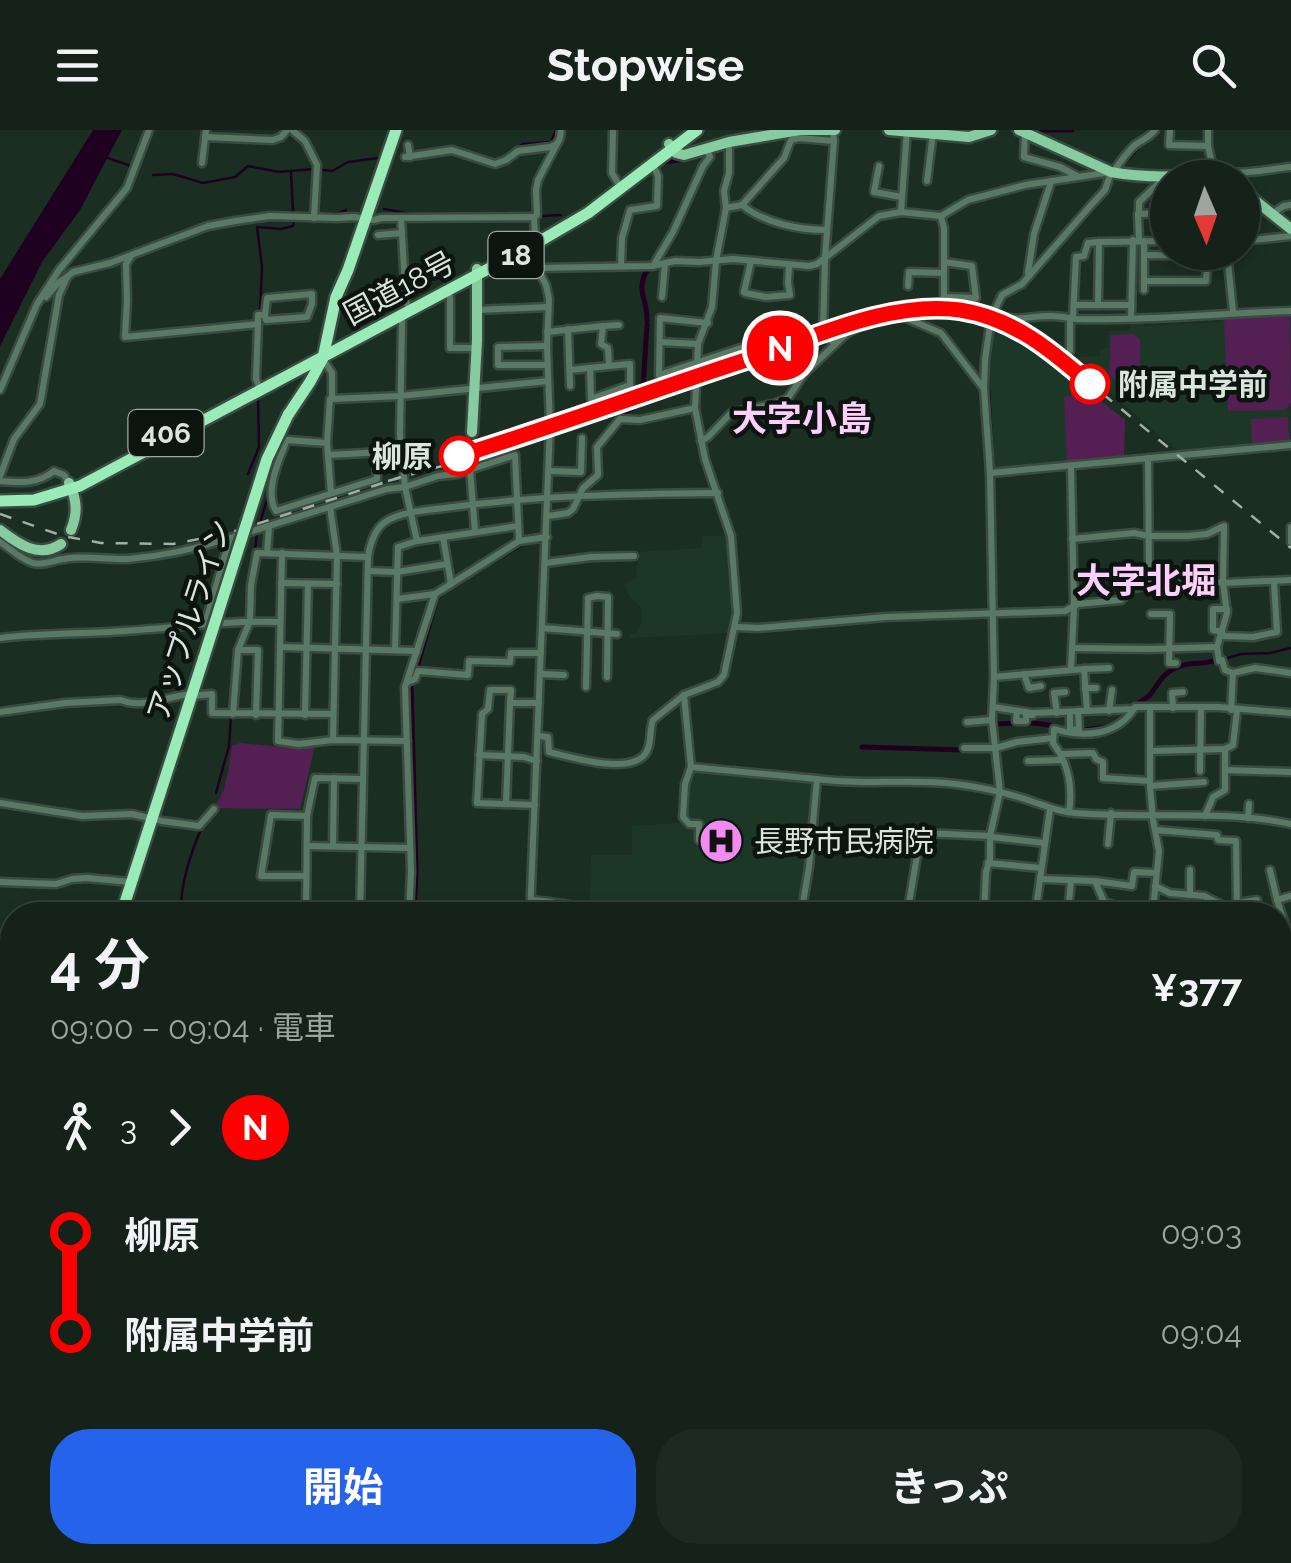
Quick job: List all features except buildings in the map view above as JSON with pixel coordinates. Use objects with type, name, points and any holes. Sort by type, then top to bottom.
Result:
[{"type":"highway","name":"アップルライン","points":[[126,902],[266,459],[325,357],[335,302],[396,130]]},
{"type":"highway","name":"国道18号","points":[[325,357],[406,308],[588,213],[653,164],[689,130]]},
{"type":"highway","name":"国道18号","points":[[535,240],[697,130]]},
{"type":"highway","name":"国道18号","points":[[325,357],[406,308]]},
{"type":"highway","name":"406","points":[[259,387],[325,357]]},
{"type":"highway","name":"406","points":[[0,497],[70,486],[259,387],[325,357]]},
{"type":"highway","points":[[294,373],[301,374],[309,384]]},
{"type":"main road","points":[[671,147],[684,156],[800,130],[834,134]]},
{"type":"main road","points":[[889,130],[969,137],[991,130]]},
{"type":"main road","points":[[1022,131],[1112,172],[1150,175]]},
{"type":"main road","points":[[1260,203],[1291,232]]},
{"type":"main road","points":[[472,432],[477,272]]},
{"type":"main road","points":[[70,486],[77,508],[70,530]]},
{"type":"main road","points":[[0,530],[18,544],[35,550],[51,550],[61,544]]},
{"type":"street","points":[[0,390],[37,304],[59,270],[127,188],[149,130]]},
{"type":"street","points":[[202,163],[206,134],[274,140],[289,130],[305,141],[317,170],[314,218]]},
{"type":"street","points":[[547,902],[530,900],[549,471],[548,307],[546,284],[536,268],[534,217],[538,180],[561,130]]},
{"type":"street","points":[[613,130],[612,173],[618,183]]},
{"type":"street","points":[[985,902],[990,836],[1000,792],[992,720],[990,473],[984,388],[993,313],[1002,295],[1017,288],[1105,190],[1112,172],[1129,152],[1155,130]]},
{"type":"street","points":[[1170,130],[1169,144],[1208,146]]},
{"type":"street","points":[[1208,130],[1211,160]]},
{"type":"street","points":[[901,212],[907,131]]},
{"type":"street","points":[[1022,131],[1024,157],[1060,167],[1078,177]]},
{"type":"street","points":[[927,181],[933,132]]},
{"type":"street","points":[[726,208],[742,205],[784,158],[791,140],[834,134],[823,334],[835,344]]},
{"type":"street","points":[[408,152],[452,150],[495,164],[518,150],[557,144]]},
{"type":"street","points":[[538,736],[548,737],[549,752],[598,764],[636,760],[648,747],[653,720],[684,695],[723,678],[738,612],[731,536],[701,442],[695,408],[698,344],[712,307],[726,208],[724,191],[730,144]]},
{"type":"street","points":[[652,266],[710,158],[708,151]]},
{"type":"street","points":[[621,266],[622,238],[630,210],[657,206],[658,176],[653,164]]},
{"type":"street","points":[[878,166],[874,192],[902,197]]},
{"type":"street","points":[[1260,172],[1291,167]]},
{"type":"street","points":[[536,268],[652,266],[675,261],[733,259],[817,264],[879,216],[901,212],[941,216],[968,200],[1112,172]]},
{"type":"street","points":[[1028,274],[1034,234],[1051,182]]},
{"type":"street","points":[[1131,318],[1139,202],[1150,192]]},
{"type":"street","points":[[742,205],[750,212],[796,228],[827,230]]},
{"type":"street","points":[[1273,213],[1291,205]]},
{"type":"street","points":[[1139,214],[1150,214]]},
{"type":"street","points":[[37,304],[74,272],[235,220],[270,216],[534,217]]},
{"type":"street","points":[[941,216],[944,297],[976,298],[972,266],[944,262]]},
{"type":"street","points":[[401,218],[406,308],[402,321],[401,451],[417,541]]},
{"type":"street","points":[[1260,238],[1291,232]]},
{"type":"street","points":[[378,235],[402,233]]},
{"type":"street","points":[[1139,240],[1144,255],[1144,285],[1206,281],[1207,270]]},
{"type":"street","points":[[1070,351],[1076,256],[1084,256],[1088,244],[1150,240]]},
{"type":"street","points":[[1098,305],[1100,242]]},
{"type":"street","points":[[132,255],[126,264],[124,337],[258,324]]},
{"type":"street","points":[[1144,255],[1150,255]]},
{"type":"street","points":[[751,261],[745,292],[766,297],[790,296],[790,264]]},
{"type":"street","points":[[662,297],[664,263]]},
{"type":"street","points":[[1229,270],[1233,312]]},
{"type":"street","points":[[908,286],[909,272],[944,273]]},
{"type":"street","points":[[67,277],[59,295],[40,404],[14,439],[0,478],[31,482],[54,470],[64,475],[70,486]]},
{"type":"street","points":[[445,289],[450,297],[450,348],[477,348]]},
{"type":"street","points":[[312,294],[307,317],[266,320],[265,314],[266,298],[312,294]]},
{"type":"street","points":[[335,302],[372,296],[373,305],[406,308]]},
{"type":"street","points":[[1074,304],[1131,304]]},
{"type":"street","points":[[477,310],[548,307]]},
{"type":"street","points":[[993,313],[1010,320],[1291,310]]},
{"type":"street","points":[[259,387],[258,315],[265,314]]},
{"type":"street","points":[[701,442],[731,413],[788,398],[804,374],[860,326],[899,315],[941,333],[984,388]]},
{"type":"street","points":[[708,323],[660,318],[659,376],[768,339]]},
{"type":"street","points":[[547,332],[619,325]]},
{"type":"street","points":[[602,326],[601,344],[608,348],[609,366]]},
{"type":"street","points":[[568,329],[570,386]]},
{"type":"street","points":[[660,342],[698,344]]},
{"type":"street","points":[[547,346],[498,347],[498,365],[547,365]]},
{"type":"street","points":[[325,357],[332,373],[327,443],[331,493]]},
{"type":"street","points":[[570,370],[609,366],[630,364],[630,384],[591,399],[590,368]]},
{"type":"street","points":[[332,399],[548,381]]},
{"type":"street","points":[[548,516],[573,510],[583,488],[598,475],[596,448],[620,419],[640,420],[695,408]]},
{"type":"street","points":[[549,471],[581,472],[582,438]]},
{"type":"street","points":[[327,443],[288,440],[270,501],[276,512],[377,479],[376,452]]},
{"type":"street","points":[[990,473],[1291,445]]},
{"type":"street","points":[[327,455],[401,451]]},
{"type":"street","points":[[0,542],[18,556],[42,564],[62,558],[155,556],[188,550],[387,488],[457,474],[515,455],[519,542]]},
{"type":"street","points":[[1148,458],[1149,584]]},
{"type":"street","points":[[1071,467],[1075,659],[1109,668]]},
{"type":"street","points":[[470,470],[475,532]]},
{"type":"street","points":[[360,902],[368,556],[380,527],[412,512],[474,504],[580,496],[718,493]]},
{"type":"street","points":[[330,506],[338,556],[333,740]]},
{"type":"street","points":[[395,650],[398,547],[518,526]]},
{"type":"street","points":[[1072,538],[1134,532],[1149,536],[1207,534],[1224,526],[1226,609],[1217,647],[1218,660],[1233,673],[1255,668],[1291,673]]},
{"type":"street","points":[[267,553],[269,527]]},
{"type":"street","points":[[1291,527],[1291,542]]},
{"type":"street","points":[[444,537],[451,584]]},
{"type":"street","points":[[396,599],[435,594],[519,542],[546,537]]},
{"type":"street","points":[[205,624],[230,538]]},
{"type":"street","points":[[233,714],[238,650],[250,620],[256,554],[368,556]]},
{"type":"street","points":[[282,554],[278,741],[407,742]]},
{"type":"street","points":[[545,562],[634,556]]},
{"type":"street","points":[[368,571],[397,572],[447,564]]},
{"type":"street","points":[[736,626],[1065,611],[1078,604],[1121,600],[1132,589],[1149,584],[1291,580]]},
{"type":"street","points":[[1226,609],[1213,609],[1213,630],[1224,636],[1277,632],[1274,582]]},
{"type":"street","points":[[281,583],[337,584]]},
{"type":"street","points":[[306,714],[308,584]]},
{"type":"street","points":[[411,681],[435,594]]},
{"type":"street","points":[[586,687],[588,598],[597,596],[608,598],[607,677]]},
{"type":"street","points":[[1151,614],[1170,614],[1173,649],[1169,663],[1176,664]]},
{"type":"street","points":[[0,638],[250,620],[280,622]]},
{"type":"street","points":[[542,628],[617,634]]},
{"type":"street","points":[[280,647],[417,651]]},
{"type":"street","points":[[1074,648],[1217,647]]},
{"type":"street","points":[[1070,670],[1074,648]]},
{"type":"street","points":[[238,650],[258,650],[256,714]]},
{"type":"street","points":[[409,902],[405,687],[418,671],[468,674],[470,660],[510,662],[510,653],[541,653]]},
{"type":"street","points":[[994,677],[1070,670],[1084,664]]},
{"type":"street","points":[[1078,711],[1085,688],[1084,664]]},
{"type":"street","points":[[1150,751],[1225,749],[1233,745],[1233,673]]},
{"type":"street","points":[[540,674],[564,674]]},
{"type":"street","points":[[1024,674],[1029,688],[1042,686]]},
{"type":"street","points":[[1085,688],[1096,688]]},
{"type":"street","points":[[506,804],[511,690],[490,690],[488,709],[482,714],[478,803],[506,804],[535,805]]},
{"type":"street","points":[[1109,711],[1112,690]]},
{"type":"street","points":[[1057,712],[1054,693],[1065,692]]},
{"type":"street","points":[[1173,708],[1172,692],[1183,692]]},
{"type":"street","points":[[0,712],[66,703],[121,700],[128,704],[212,694],[212,713],[334,714]]},
{"type":"street","points":[[684,695],[691,767],[685,784],[683,817],[689,824],[699,824],[699,840]]},
{"type":"street","points":[[510,702],[539,703]]},
{"type":"street","points":[[993,707],[1041,713],[1135,707],[1291,713]]},
{"type":"street","points":[[1200,772],[1201,707]]},
{"type":"street","points":[[1150,708],[1150,784],[1159,851],[1155,902]]},
{"type":"street","points":[[1069,812],[1070,780],[1054,743],[1054,730],[1079,734],[1112,730],[1134,709]]},
{"type":"street","points":[[968,722],[992,720]]},
{"type":"street","points":[[964,748],[996,748],[1054,738]]},
{"type":"street","points":[[1205,816],[1213,797],[1225,790],[1225,749]]},
{"type":"street","points":[[1028,761],[1092,753],[1103,762],[1103,778],[1150,784],[1204,782]]},
{"type":"street","points":[[479,755],[537,762]]},
{"type":"street","points":[[691,767],[840,783],[954,784],[1000,792],[1069,812],[1165,813],[1291,824]]},
{"type":"street","points":[[1225,770],[1291,772]]},
{"type":"street","points":[[306,902],[306,816],[315,778],[362,779]]},
{"type":"street","points":[[333,846],[334,778]]},
{"type":"street","points":[[803,902],[817,779]]},
{"type":"street","points":[[0,803],[82,816],[132,814],[199,826],[214,809]]},
{"type":"street","points":[[1248,818],[1249,804]]},
{"type":"street","points":[[1037,902],[1050,809]]},
{"type":"street","points":[[1108,844],[1111,814]]},
{"type":"street","points":[[306,816],[271,815],[262,876],[306,876]]},
{"type":"street","points":[[1155,830],[1218,835],[1218,840],[1236,841],[1238,902],[1256,900]]},
{"type":"street","points":[[812,832],[868,832],[920,838]]},
{"type":"street","points":[[908,902],[924,833],[1044,843]]},
{"type":"street","points":[[307,846],[410,848]]},
{"type":"street","points":[[988,864],[1041,868]]},
{"type":"street","points":[[1190,870],[1190,894]]},
{"type":"street","points":[[1270,870],[1277,900],[1291,896]]},
{"type":"street","points":[[1040,879],[1095,880],[1132,886],[1134,872],[1157,873]]},
{"type":"street","points":[[0,882],[56,884],[87,878],[132,882]]},
{"type":"street","points":[[1069,902],[1071,880]]},
{"type":"street","points":[[1095,880],[1104,902]]},
{"type":"street","points":[[1155,886],[1170,894],[1204,896],[1216,902]]},
{"type":"shaded area","points":[[93,130],[122,130],[80,210],[42,262],[0,346],[0,279]]},
{"type":"shaded area","points":[[1290,313],[1291,403],[1285,410],[1228,411],[1224,322],[1230,315]]},
{"type":"shaded area","points":[[1291,315],[1291,440],[1287,445],[1180,453],[1073,361],[1100,356],[1100,349],[1109,348],[1108,331],[1130,330],[1131,319],[1143,319],[1144,326],[1220,322],[1222,316]]},
{"type":"shaded area","points":[[993,327],[1019,337],[1047,355],[1125,420],[1124,457],[995,469],[989,374]]},
{"type":"shaded area","points":[[1134,334],[1140,340],[1140,385],[1133,385],[1130,380],[1114,380],[1109,373],[1111,335]]},
{"type":"shaded area","points":[[1071,377],[1125,420],[1124,457],[1067,463],[1064,397],[1071,396]]},
{"type":"shaded area","points":[[1288,417],[1289,442],[1252,443],[1251,419]]},
{"type":"shaded area","points":[[702,536],[726,536],[731,633],[630,638],[629,635],[638,633],[641,607],[624,584],[636,578],[638,552],[701,548]]},
{"type":"shaded area","points":[[240,743],[303,749],[315,746],[300,809],[213,808],[225,787],[232,746]]},
{"type":"shaded area","name":"長野市民病院","points":[[694,771],[814,783],[801,902],[590,902],[591,855],[632,855],[632,826],[679,823],[685,817],[690,774]]},
{"type":"waterway","points":[[513,151],[523,144],[551,142],[556,130]]},
{"type":"waterway","points":[[1030,130],[1072,130]]},
{"type":"waterway","points":[[1118,169],[1138,147]]},
{"type":"waterway","points":[[457,148],[502,159]]},
{"type":"waterway","points":[[108,158],[131,166]]},
{"type":"waterway","points":[[153,175],[173,174],[203,183],[235,177],[248,166],[279,172],[332,171],[348,162],[378,158]]},
{"type":"waterway","points":[[663,162],[685,159]]},
{"type":"waterway","points":[[291,172],[293,213],[304,214]]},
{"type":"waterway","points":[[384,209],[416,215]]},
{"type":"waterway","points":[[317,214],[346,210]]},
{"type":"waterway","points":[[434,214],[507,213]]},
{"type":"waterway","points":[[540,216],[561,215]]},
{"type":"waterway","points":[[260,313],[262,266],[257,227],[281,229],[293,226],[294,221]]},
{"type":"waterway","points":[[647,321],[642,281],[650,266]]},
{"type":"waterway","points":[[616,420],[645,399],[647,325]]},
{"type":"waterway","points":[[987,378],[992,464]]},
{"type":"waterway","points":[[248,474],[259,447],[258,398]]},
{"type":"waterway","points":[[261,520],[268,496]]},
{"type":"waterway","points":[[255,550],[257,533]]},
{"type":"waterway","points":[[483,567],[530,541]]},
{"type":"waterway","points":[[250,574],[253,558]]},
{"type":"waterway","points":[[415,674],[437,598],[444,591]]},
{"type":"waterway","points":[[1224,659],[1291,648]]},
{"type":"waterway","points":[[1135,705],[1176,668],[1216,660]]},
{"type":"waterway","points":[[411,683],[415,902]]},
{"type":"waterway","points":[[216,793],[229,746],[231,716]]},
{"type":"waterway","points":[[996,724],[1057,727]]},
{"type":"waterway","points":[[1077,731],[1106,727]]},
{"type":"waterway","points":[[862,747],[964,750]]},
{"type":"waterway","points":[[181,902],[187,869],[203,825]]},
{"type":"railway","points":[[388,481],[478,456],[696,375],[886,314],[925,309],[973,312],[1037,340],[1291,548]]},
{"type":"railway","points":[[0,514],[63,536],[101,543],[173,544],[229,533],[401,477]]},
{"type":"train","name":"N","points":[[459,456],[900,311],[956,310],[1008,324],[1037,340],[1090,384]]},
{"type":"place","name":"附属中学前","points":[[1090,384]]},
{"type":"place","name":"柳原","points":[[459,456]]},
{"type":"place","name":"長野市民病院","points":[[721,841]]},
{"type":"district","name":"大字小島","points":[[802,418]]},
{"type":"district","name":"大字北堀","points":[[1146,580]]}]
